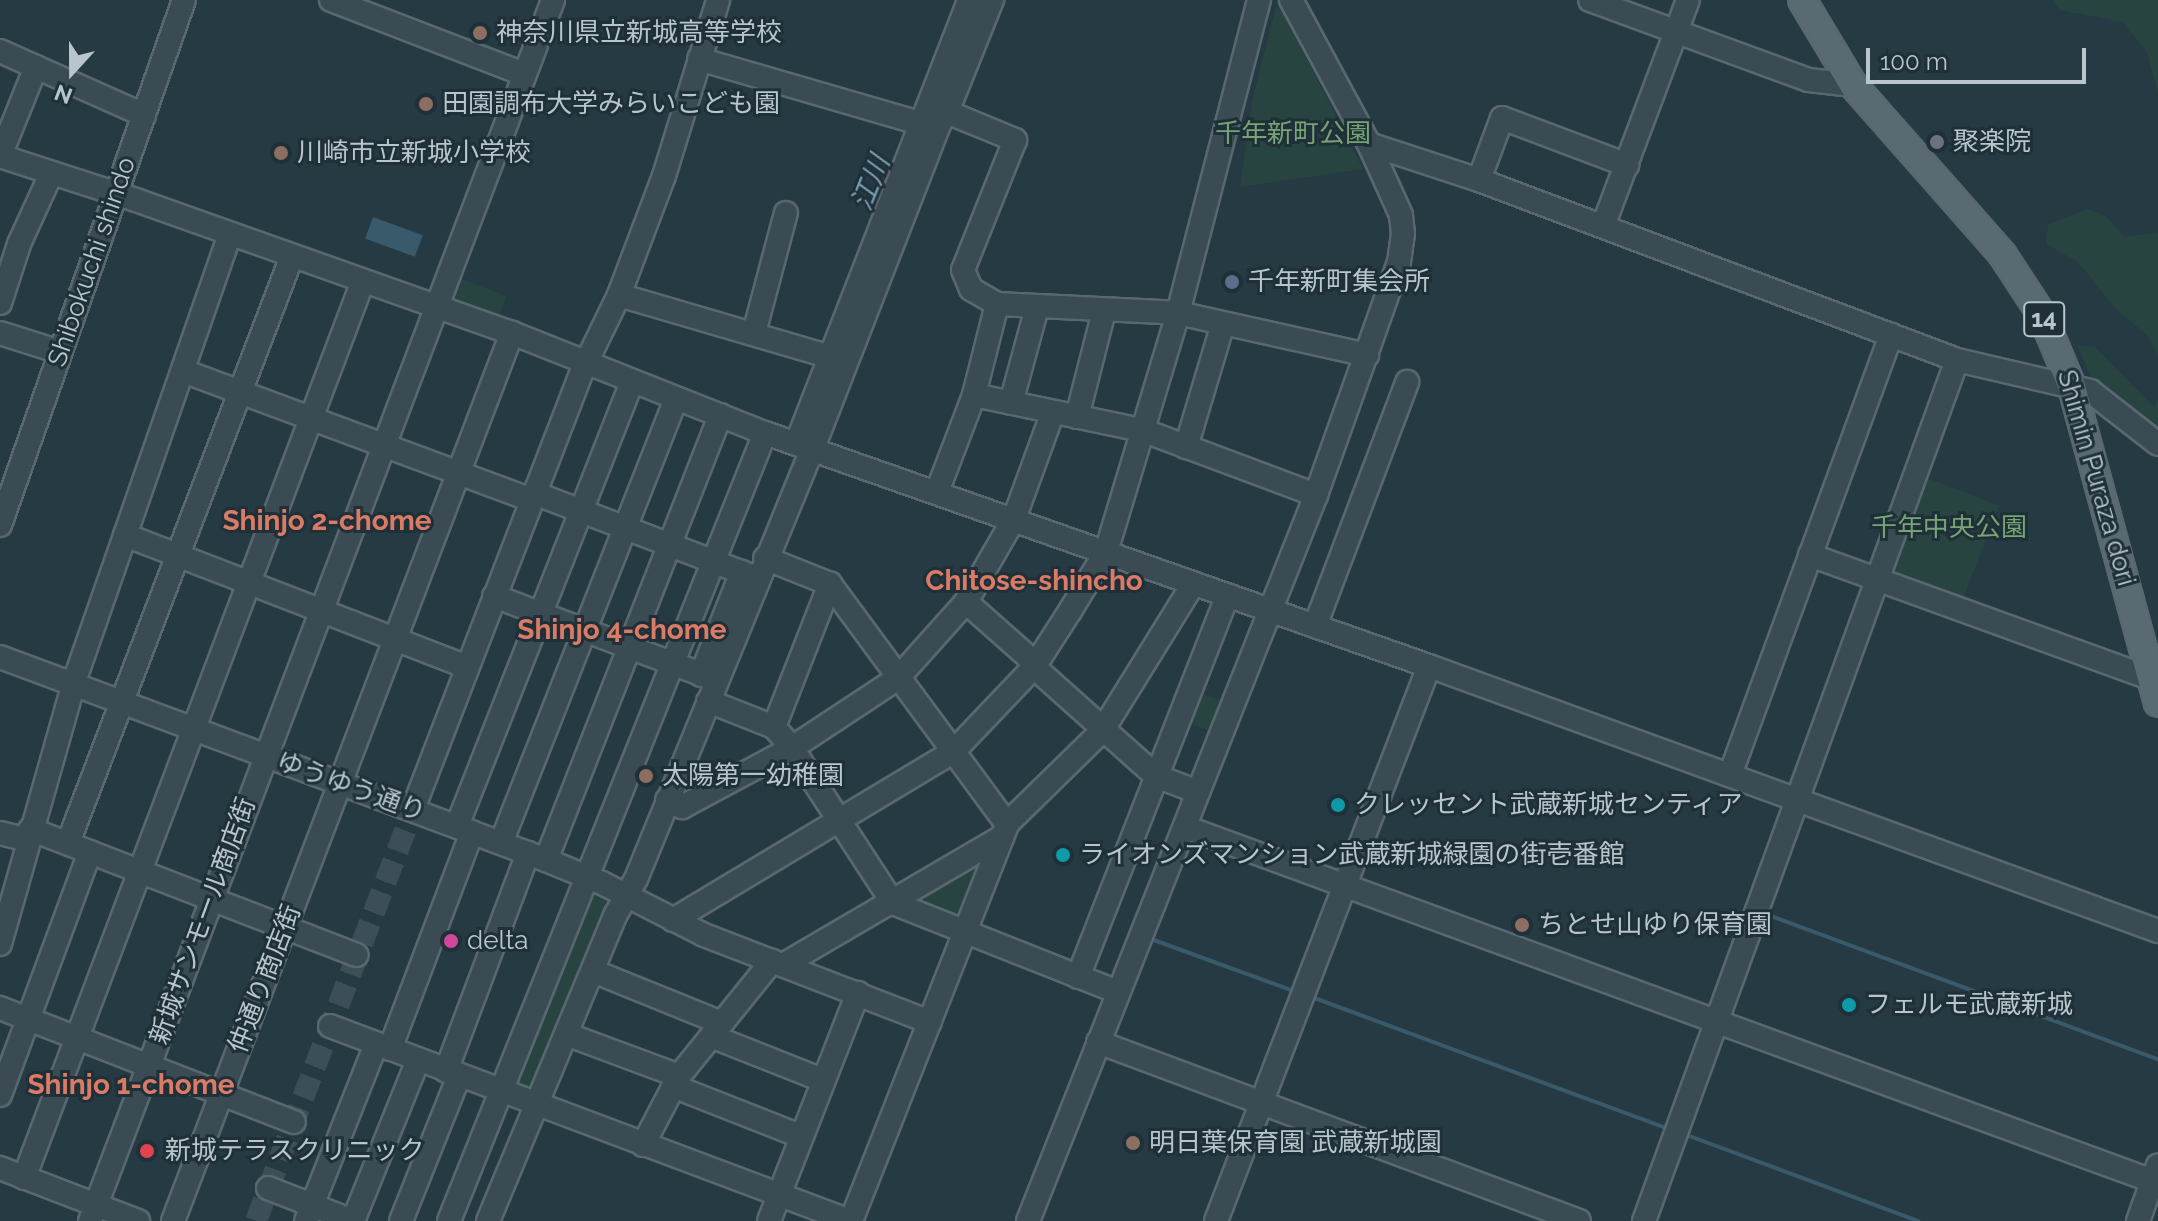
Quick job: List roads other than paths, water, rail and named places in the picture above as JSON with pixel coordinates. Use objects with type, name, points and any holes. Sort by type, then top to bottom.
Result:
[{"type":"main road","name":"Shimin Puraza dori","points":[[1802,0],[1853,85],[2002,254],[2042,315],[2072,387],[2155,691]]},
{"type":"street","name":"Shibokuchi shindo","points":[[0,525],[184,0]]},
{"type":"street","points":[[331,0],[524,74]]},
{"type":"street","name":"新城サンモール商店街","points":[[94,1213],[553,0]]},
{"type":"street","points":[[413,809],[585,362],[619,295],[664,176],[718,0]]},
{"type":"street","points":[[805,445],[828,356],[932,119],[992,0]]},
{"type":"street","points":[[673,920],[840,823],[953,752],[1035,665],[1106,552],[1178,313],[1259,0]]},
{"type":"street","points":[[1028,1221],[1316,495],[1399,262],[1403,234],[1401,215],[1369,144],[1291,0]]},
{"type":"street","points":[[1590,0],[1809,80],[1853,85]]},
{"type":"street","points":[[1603,226],[1688,0]]},
{"type":"street","points":[[488,1221],[667,800],[709,685],[932,119],[963,1]]},
{"type":"street","points":[[0,51],[144,115]]},
{"type":"street","points":[[699,59],[1015,140],[963,270],[971,289],[997,304],[1178,313],[1367,355]]},
{"type":"street","points":[[36,67],[0,156],[512,333],[765,433],[1429,666],[2158,931]]},
{"type":"street","points":[[1479,180],[1502,118],[1627,165]]},
{"type":"street","points":[[1369,144],[1479,180],[1957,360],[2090,391],[2158,444]]},
{"type":"street","points":[[0,303],[19,244],[51,174]]},
{"type":"street","points":[[754,333],[786,213]]},
{"type":"street","points":[[0,944],[74,682],[230,235]]},
{"type":"street","points":[[68,843],[292,256]]},
{"type":"street","points":[[24,1178],[363,281]]},
{"type":"street","points":[[619,295],[828,356]]},
{"type":"street","points":[[937,492],[974,395],[997,304]]},
{"type":"street","points":[[1011,403],[1037,307]]},
{"type":"street","points":[[1077,417],[1104,311]]},
{"type":"street","points":[[1186,447],[1223,324]]},
{"type":"street","points":[[0,333],[60,352]]},
{"type":"street","name":"仲通り商店街","points":[[173,1221],[512,333]]},
{"type":"street","points":[[1730,775],[1891,334]]},
{"type":"street","points":[[1644,1221],[1957,360]]},
{"type":"street","points":[[183,371],[460,473],[580,510],[712,561],[830,584],[953,752],[1005,831]]},
{"type":"street","points":[[309,1213],[383,1046],[580,510],[632,381]]},
{"type":"street","points":[[1315,626],[1407,382]]},
{"type":"street","points":[[974,395],[1142,430],[1316,495]]},
{"type":"street","points":[[501,843],[676,399]]},
{"type":"street","points":[[667,800],[682,807],[792,748],[898,678],[966,602],[1014,519],[1053,412]]},
{"type":"street","points":[[401,1221],[452,1074],[537,856],[629,647],[720,415]]},
{"type":"street","points":[[449,1221],[585,875],[765,433]]},
{"type":"street","points":[[125,535],[467,667]]},
{"type":"street","points":[[1810,555],[2155,691]]},
{"type":"street","points":[[774,727],[830,584]]},
{"type":"street","points":[[643,1145],[676,1081],[778,963],[893,903],[1005,831],[1102,731],[1193,584]]},
{"type":"street","points":[[494,596],[672,663],[774,727],[792,748],[893,903],[1118,992]]},
{"type":"street","points":[[1078,977],[1227,596]]},
{"type":"street","points":[[966,602],[1102,731],[1156,776],[1198,792]]},
{"type":"street","name":"ゆうゆう通り","points":[[0,657],[537,856],[585,875],[673,920],[930,1022]]},
{"type":"street","points":[[1216,1221],[1429,666]]},
{"type":"street","points":[[1185,827],[1717,1021],[2156,1176],[2138,1221]]},
{"type":"street","points":[[330,1026],[850,1221],[1005,831]]},
{"type":"street","points":[[0,833],[68,843],[357,955]]},
{"type":"street","points":[[0,1095],[90,852]]},
{"type":"street","points":[[593,971],[822,1080]]},
{"type":"street","points":[[769,1221],[858,993]]},
{"type":"street","points":[[0,1008],[294,1122]]},
{"type":"street","points":[[566,1034],[800,1136]]},
{"type":"street","points":[[1098,1042],[1579,1221]]},
{"type":"street","points":[[268,1188],[309,1213],[353,1221],[418,1060]]},
{"type":"street","points":[[0,1168],[94,1213],[138,1221]]},
{"type":"water","points":[[373,217],[423,235],[415,257],[365,239]]},
{"type":"waterway","points":[[752,566],[796,457]]},
{"type":"waterway","points":[[1768,915],[2158,1059]]},
{"type":"waterway","points":[[1151,939],[1297,992]]},
{"type":"waterway","points":[[1309,996],[1669,1129]]},
{"type":"waterway","points":[[1684,1134],[1918,1221]]},
{"type":"tunnel","points":[[256,1221],[413,809]]},
{"type":"place","name":"神奈川県立新城高等学校","points":[[480,33]]},
{"type":"place","name":"田園調布大学みらいこども園","points":[[426,104]]},
{"type":"place","name":"聚楽院","points":[[1937,142]]},
{"type":"place","name":"川崎市立新城小学校","points":[[281,153]]},
{"type":"place","name":"千年新町集会所","points":[[1232,282]]},
{"type":"place","name":"太陽第一幼稚園","points":[[646,776]]},
{"type":"place","name":"クレッセント武蔵新城センティア","points":[[1338,805]]},
{"type":"place","name":"ライオンズマンション武蔵新城緑園の街壱番館","points":[[1063,855]]},
{"type":"place","name":"ちとせ山ゆり保育園","points":[[1522,925]]},
{"type":"place","name":"delta","points":[[451,941]]},
{"type":"place","name":"フェルモ武蔵新城","points":[[1849,1005]]},
{"type":"place","name":"明日葉保育園 武蔵新城園","points":[[1133,1143]]},
{"type":"place","name":"新城テラスクリニック","points":[[147,1151]]},
{"type":"district","name":"Shinjo 2-chome","points":[[327,521]]},
{"type":"district","name":"Chitose-shincho","points":[[1034,581]]},
{"type":"district","name":"Shinjo 4-chome","points":[[622,630]]},
{"type":"district","name":"Shinjo 1-chome","points":[[131,1085]]},
{"type":"park label","name":"千年新町公園","points":[[1293,134]]},
{"type":"park label","name":"千年中央公園","points":[[1949,528]]},
{"type":"water label","name":"江川","points":[[871,183]]}]
